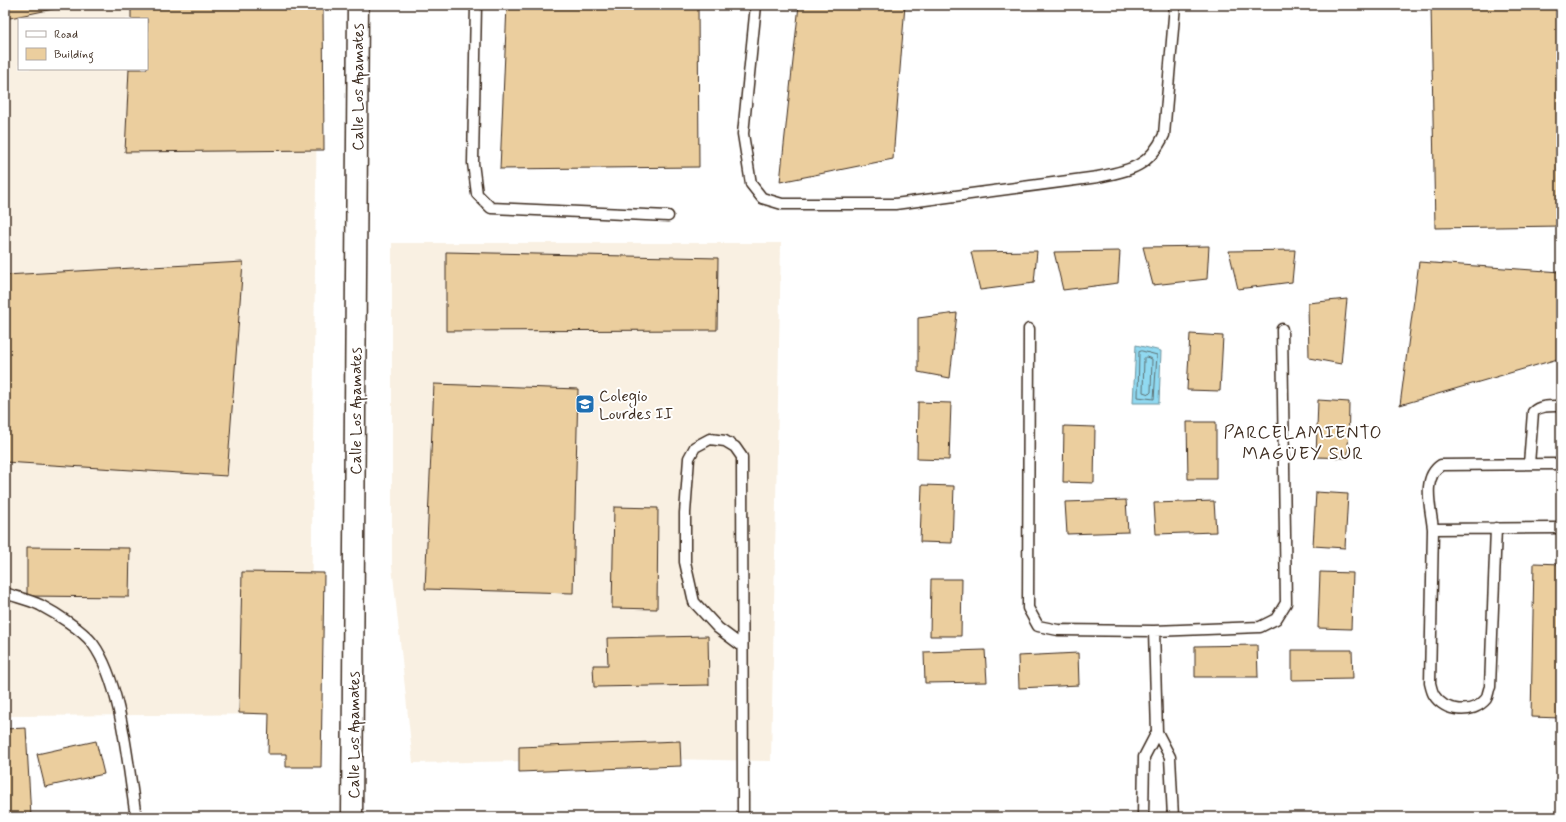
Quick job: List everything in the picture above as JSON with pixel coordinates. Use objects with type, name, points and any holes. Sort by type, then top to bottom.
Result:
[{"type":"street","name":"Calle Los Apamates","points":[[352,817],[358,5]]},
{"type":"lane","points":[[476,5],[473,163],[477,194],[491,208],[668,216]]},
{"type":"lane","points":[[756,5],[743,134],[751,184],[762,198],[782,204],[895,204],[1098,178],[1126,171],[1145,162],[1156,151],[1164,135],[1175,5]]},
{"type":"lane","points":[[1029,329],[1028,608],[1038,626],[1058,630],[1154,631],[1260,627],[1276,619],[1286,603],[1282,329]]},
{"type":"lane","points":[[1529,464],[1533,412],[1537,408],[1544,406],[1561,406]]},
{"type":"lane","points":[[742,646],[718,628],[694,602],[685,562],[685,513],[689,458],[695,448],[710,439],[725,441],[735,448],[742,457],[743,817]]},
{"type":"lane","points":[[1496,528],[1490,687],[1486,699],[1463,710],[1453,709],[1441,704],[1433,695],[1430,684],[1433,529],[1429,486],[1430,477],[1434,470],[1441,465],[1561,464]]},
{"type":"lane","points":[[1433,529],[1561,528]]},
{"type":"lane","points":[[5,593],[39,605],[80,631],[93,644],[106,668],[118,707],[136,817]]},
{"type":"lane","points":[[1154,631],[1157,732],[1170,757],[1172,817]]},
{"type":"lane","points":[[1143,817],[1144,757],[1157,732]]},
{"type":"shaded area","points":[[5,5],[318,5],[310,714],[5,716]]},
{"type":"shaded area","name":"Colegio Lourdes II","points":[[392,243],[781,243],[771,761],[663,759],[413,763],[392,566]]},
{"type":"water","points":[[1136,345],[1161,351],[1159,403],[1133,403]]},
{"type":"building","points":[[5,5],[72,5],[5,19]]},
{"type":"building","points":[[131,5],[323,5],[324,150],[125,152],[129,70],[148,70],[148,18],[131,18]]},
{"type":"building","points":[[507,5],[698,5],[699,167],[500,169]]},
{"type":"building","points":[[799,5],[905,5],[893,159],[780,182]]},
{"type":"building","points":[[1431,5],[1561,5],[1561,226],[1435,228]]},
{"type":"building","points":[[1209,246],[1207,279],[1153,285],[1143,247]]},
{"type":"building","points":[[1295,250],[1292,282],[1238,289],[1229,251]]},
{"type":"building","points":[[1037,251],[1034,283],[980,290],[971,252]]},
{"type":"building","points":[[1120,251],[1118,283],[1063,290],[1054,252]]},
{"type":"building","points":[[446,252],[718,258],[717,330],[446,331]]},
{"type":"building","points":[[243,262],[227,476],[5,462],[5,275]]},
{"type":"building","points":[[1419,262],[1561,272],[1561,358],[1400,405]]},
{"type":"building","points":[[1347,299],[1341,364],[1309,358],[1308,303]]},
{"type":"building","points":[[957,313],[950,378],[918,372],[918,318]]},
{"type":"building","points":[[1190,334],[1223,336],[1220,391],[1187,390]]},
{"type":"building","points":[[434,384],[578,389],[573,593],[425,589]]},
{"type":"building","points":[[1318,400],[1349,402],[1348,458],[1316,457]]},
{"type":"building","points":[[918,402],[951,403],[949,460],[917,459]]},
{"type":"building","points":[[1187,422],[1216,422],[1216,479],[1188,479]]},
{"type":"building","points":[[1064,426],[1095,427],[1094,483],[1063,482]]},
{"type":"building","points":[[922,485],[954,486],[952,543],[920,542]]},
{"type":"building","points":[[1316,492],[1348,494],[1345,548],[1313,546]]},
{"type":"building","points":[[1126,500],[1128,532],[1067,534],[1065,502]]},
{"type":"building","points":[[1214,501],[1216,532],[1156,534],[1154,503]]},
{"type":"building","points":[[614,507],[658,508],[657,609],[612,608]]},
{"type":"building","points":[[27,547],[130,548],[129,597],[27,596]]},
{"type":"building","points":[[1534,563],[1561,564],[1561,718],[1531,717]]},
{"type":"building","points":[[242,572],[324,573],[321,767],[286,767],[286,754],[268,754],[269,714],[239,713]]},
{"type":"building","points":[[1320,572],[1353,573],[1351,629],[1318,628]]},
{"type":"building","points":[[931,579],[962,579],[961,636],[930,636]]},
{"type":"building","points":[[708,636],[709,685],[594,687],[593,665],[608,665],[607,638]]},
{"type":"building","points":[[1257,645],[1258,677],[1195,677],[1195,646]]},
{"type":"building","points":[[985,650],[987,682],[925,683],[924,652]]},
{"type":"building","points":[[1292,650],[1352,650],[1353,679],[1292,680]]},
{"type":"building","points":[[1078,653],[1079,685],[1019,688],[1018,656]]},
{"type":"building","points":[[26,728],[31,817],[5,817],[5,729]]},
{"type":"building","points":[[96,741],[104,774],[45,787],[37,754]]},
{"type":"building","points":[[680,741],[681,766],[519,772],[519,747]]},
{"type":"place","name":"Colegio Lourdes II","points":[[585,404]]},
{"type":"district","name":"PARCELAMIENTO MAGÜEY SUR","points":[[1303,442]]}]
